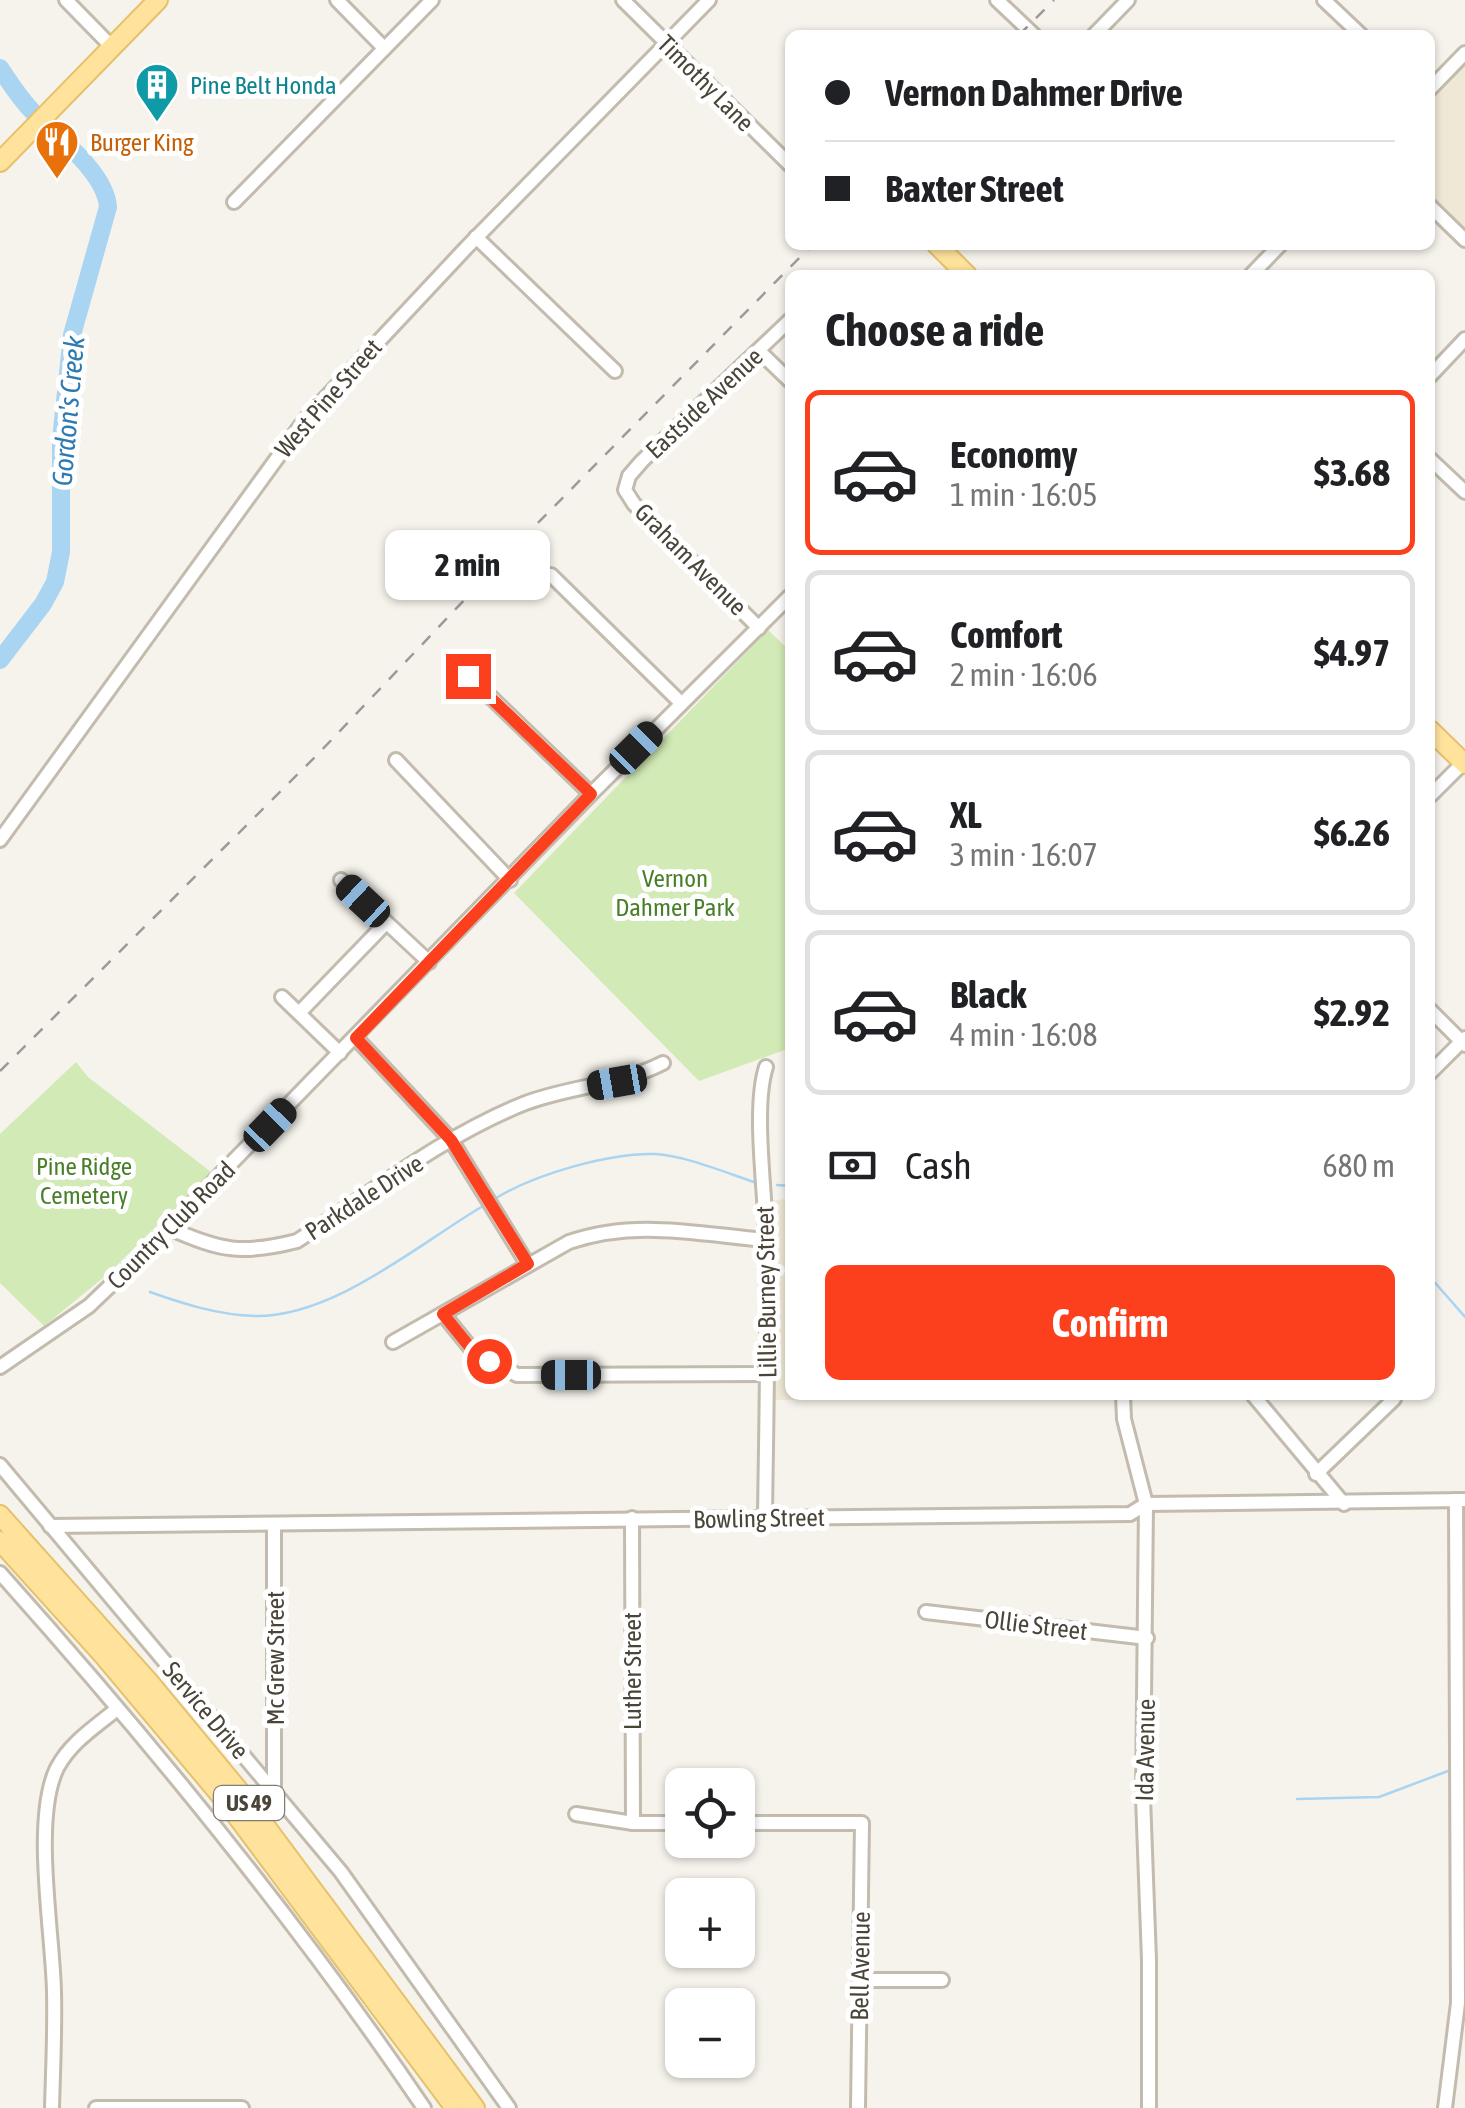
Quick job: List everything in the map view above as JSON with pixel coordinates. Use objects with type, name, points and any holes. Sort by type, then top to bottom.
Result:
[{"type":"main road","points":[[0,162],[158,0]]},
{"type":"main road","points":[[942,250],[962,270]]},
{"type":"main road","points":[[1435,735],[1465,763]]},
{"type":"main road","name":"US 49","points":[[0,1515],[149,1682],[455,2108]]},
{"type":"main road","name":"US 49","points":[[0,1541],[234,1797],[475,2108]]},
{"type":"street","points":[[66,0],[112,47]]},
{"type":"street","points":[[337,0],[384,48]]},
{"type":"street","points":[[234,202],[432,0]]},
{"type":"street","name":"Timothy Lane","points":[[623,0],[785,160]]},
{"type":"street","name":"West Pine Street","points":[[0,840],[304,421],[709,0]]},
{"type":"street","points":[[997,0],[1029,30]]},
{"type":"street","points":[[1099,30],[1128,0]]},
{"type":"street","points":[[1324,0],[1356,30]]},
{"type":"street","points":[[1435,84],[1465,53]]},
{"type":"street","points":[[1435,211],[1465,240]]},
{"type":"street","points":[[476,238],[616,371]]},
{"type":"street","points":[[1260,250],[1268,258]]},
{"type":"street","points":[[1256,270],[1275,250]]},
{"type":"street","name":"Eastside Avenue","points":[[625,490],[629,476],[642,460],[785,325]]},
{"type":"street","points":[[1435,371],[1465,339]]},
{"type":"street","points":[[759,351],[785,376]]},
{"type":"street","points":[[1435,464],[1465,492]]},
{"type":"street","name":"Graham Avenue","points":[[625,490],[634,504],[760,628]]},
{"type":"street","points":[[551,575],[682,703]]},
{"type":"street","name":"Country Club Road","points":[[0,1367],[88,1306],[170,1228],[591,794],[785,601]]},
{"type":"street","points":[[468,676],[591,794]]},
{"type":"street","points":[[396,760],[510,880]]},
{"type":"street","points":[[1435,791],[1465,763]]},
{"type":"street","points":[[340,880],[428,962]]},
{"type":"street","points":[[300,1012],[386,923]]},
{"type":"street","points":[[282,997],[340,1053]]},
{"type":"street","points":[[1435,1015],[1464,1041],[1435,1068]]},
{"type":"street","points":[[356,1038],[451,1140],[528,1264]]},
{"type":"street","name":"Parkdale Drive","points":[[170,1228],[223,1249],[270,1248],[297,1241],[451,1140],[523,1104],[617,1082],[664,1063]]},
{"type":"street","name":"Lillie Burney Street","points":[[765,1518],[766,1240],[761,1082],[766,1067]]},
{"type":"street","points":[[393,1342],[569,1242],[613,1229],[766,1240]]},
{"type":"street","points":[[443,1314],[473,1351],[517,1375],[767,1374]]},
{"type":"street","name":"Ida Avenue","points":[[1123,1400],[1124,1418],[1146,1504],[1148,2108]]},
{"type":"street","points":[[1257,1400],[1344,1504]]},
{"type":"street","points":[[1316,1474],[1393,1400]]},
{"type":"street","name":"Service Drive","points":[[0,1466],[361,1899],[509,2108]]},
{"type":"street","points":[[1446,2108],[1458,2003],[1460,1500]]},
{"type":"street","name":"Bowling Street","points":[[50,1526],[1130,1514],[1146,1504],[1460,1500]]},
{"type":"street","name":"Luther Street","points":[[632,1518],[633,1823]]},
{"type":"street","name":"Mc Grew Street","points":[[274,1524],[274,1791]]},
{"type":"street","points":[[0,1574],[276,1902],[424,2108]]},
{"type":"street","name":"Ollie Street","points":[[926,1612],[1146,1638]]},
{"type":"street","points":[[52,2108],[54,1990],[47,1885],[48,1802],[56,1770],[76,1740],[117,1709]]},
{"type":"street","points":[[209,1818],[234,1797]]},
{"type":"street","points":[[576,1814],[633,1823],[665,1823]]},
{"type":"street","name":"Bell Avenue","points":[[755,1823],[862,1823],[858,2108]]},
{"type":"street","points":[[860,1980],[942,1980]]},
{"type":"street","points":[[96,2108],[242,2108]]},
{"type":"shaded area","points":[[1465,59],[1465,229],[1435,202],[1435,91]]},
{"type":"shaded area","points":[[785,1199],[785,1400],[774,1400],[771,1201]]},
{"type":"green space","name":"Vernon Dahmer Park","points":[[768,630],[785,646],[785,1050],[699,1081],[514,893]]},
{"type":"green space","name":"Pine Ridge Cemetery","points":[[76,1062],[88,1077],[211,1172],[109,1273],[44,1326],[0,1283],[0,1134]]},
{"type":"waterway","name":"Gordon's Creek","points":[[0,68],[28,107],[90,168],[108,207],[72,335],[61,440],[61,552],[55,582],[0,660]]},
{"type":"waterway","points":[[496,1198],[573,1167],[636,1155],[678,1158],[754,1182]]},
{"type":"waterway","points":[[777,1185],[785,1186]]},
{"type":"waterway","points":[[150,1292],[228,1314],[285,1313],[315,1305],[374,1276],[483,1206]]},
{"type":"waterway","points":[[1435,1283],[1465,1317]]},
{"type":"waterway","points":[[1297,1799],[1379,1797],[1448,1771]]},
{"type":"railway","points":[[1024,30],[1054,0]]},
{"type":"railway","points":[[787,270],[807,250]]},
{"type":"railway","points":[[0,1071],[319,753],[526,535],[785,272]]},
{"type":"place","name":"Pine Belt Honda","points":[[157,123]]},
{"type":"place","name":"Burger King","points":[[57,180]]},
{"type":"route","points":[[468,676],[591,794],[356,1038],[451,1140],[528,1264],[443,1314],[473,1351],[489,1361]]}]
